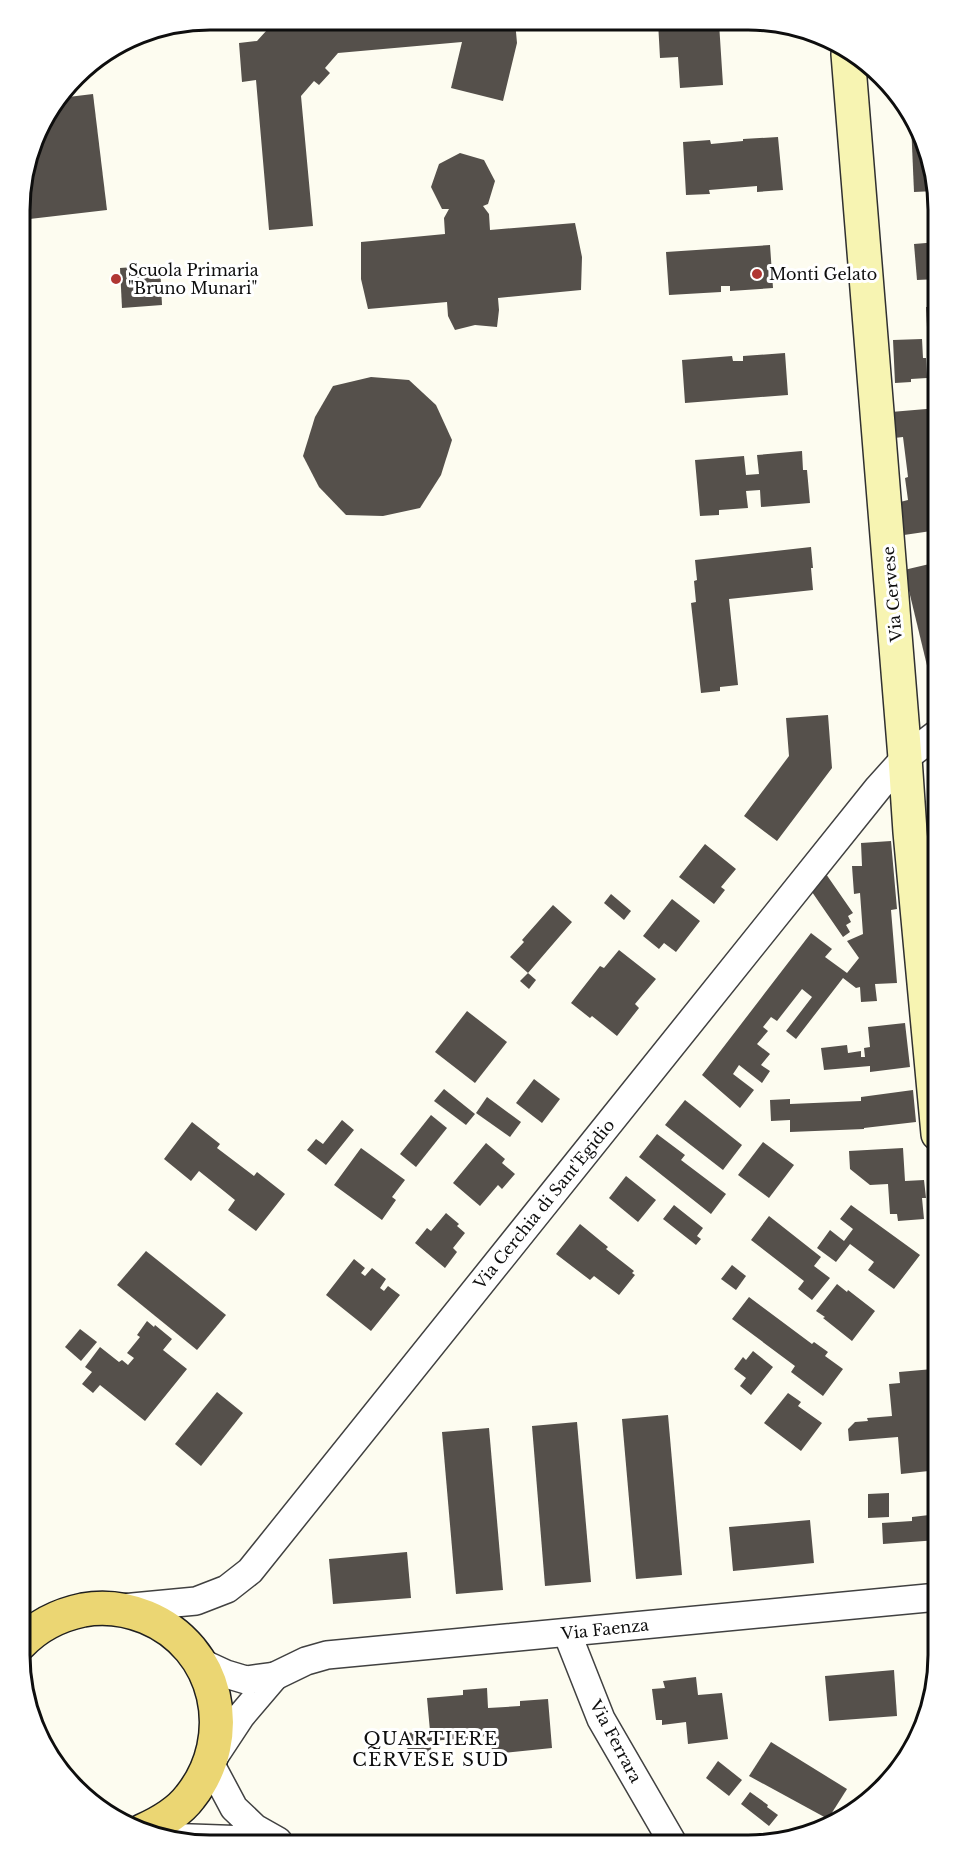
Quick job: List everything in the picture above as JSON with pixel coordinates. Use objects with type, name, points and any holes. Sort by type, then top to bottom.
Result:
[{"type":"main road","name":"Via Cervese","points":[[849,60],[910,832],[928,1026]]},
{"type":"main road","points":[[30,1634],[51,1620],[82,1610],[114,1608],[155,1621],[173,1632],[189,1647],[200,1662],[209,1680],[215,1701],[216,1732],[210,1763],[201,1782],[189,1798],[154,1826]]},
{"type":"main road","points":[[30,1615],[51,1620]]},
{"type":"street","name":"Via Cerchia di Sant'Egidio","points":[[114,1608],[196,1601],[226,1589],[250,1570],[878,788],[905,759],[928,741]]},
{"type":"street","name":"Via Faenza","points":[[275,1676],[306,1661],[327,1655],[928,1598]]},
{"type":"street","name":"Via Ferrara","points":[[567,1633],[601,1719],[668,1835]]},
{"type":"street","points":[[200,1662],[246,1680],[275,1676]]},
{"type":"street","points":[[270,1835],[255,1828],[234,1808],[210,1763],[241,1716],[275,1676]]},
{"type":"building","points":[[267,30],[516,30],[517,43],[503,101],[451,88],[462,42],[338,53],[325,68],[330,73],[319,85],[314,81],[301,96],[313,226],[269,230],[256,80],[242,82],[239,43],[257,41]]},
{"type":"building","points":[[658,30],[719,30],[723,85],[680,88],[678,57],[660,58]]},
{"type":"building","points":[[93,94],[107,210],[30,219],[36,163],[54,120],[70,97]]},
{"type":"building","points":[[912,136],[922,163],[926,191],[914,192]]},
{"type":"building","points":[[778,137],[783,190],[757,192],[757,186],[709,190],[710,194],[686,195],[683,142],[710,140],[711,144]]},
{"type":"building","points":[[460,153],[484,160],[495,181],[488,204],[483,206],[489,214],[490,230],[575,223],[582,257],[581,290],[498,298],[497,327],[475,325],[455,330],[448,316],[447,302],[368,309],[361,279],[361,242],[445,234],[444,218],[449,209],[442,209],[431,187],[439,164]]},
{"type":"building","points":[[928,243],[928,279],[917,280],[914,244]]},
{"type":"building","points":[[770,245],[773,288],[730,291],[730,286],[721,286],[721,292],[669,295],[666,252]]},
{"type":"building","points":[[160,265],[162,305],[122,308],[120,268]]},
{"type":"building","points":[[926,307],[928,307],[928,327]]},
{"type":"building","points":[[922,339],[927,378],[895,383],[893,340]]},
{"type":"building","points":[[785,353],[788,395],[685,403],[682,360],[732,356],[733,361],[743,361],[743,356]]},
{"type":"building","points":[[371,377],[409,380],[436,405],[452,440],[441,475],[420,508],[383,516],[346,515],[319,487],[303,456],[315,417],[333,386]]},
{"type":"building","points":[[928,409],[928,531],[904,535],[900,502],[908,500],[905,478],[908,477],[903,437],[894,438],[891,412]]},
{"type":"building","points":[[802,451],[803,470],[807,470],[810,503],[761,507],[760,490],[746,491],[748,508],[719,510],[719,515],[700,516],[695,460],[744,456],[746,475],[759,474],[757,455]]},
{"type":"building","points":[[811,547],[813,590],[729,599],[738,685],[720,687],[720,691],[701,693],[691,603],[696,602],[695,560]]},
{"type":"building","points":[[928,564],[928,670],[904,570]]},
{"type":"building","points":[[828,715],[832,768],[777,841],[744,816],[789,756],[786,718]]},
{"type":"building","points":[[891,841],[897,909],[891,910],[897,983],[875,984],[877,1001],[861,1002],[860,987],[856,988],[843,978],[796,1039],[786,1031],[812,997],[802,989],[777,1021],[771,1017],[763,1027],[768,1031],[757,1044],[770,1054],[761,1065],[770,1071],[762,1083],[739,1065],[733,1074],[754,1090],[740,1108],[702,1075],[811,933],[832,949],[825,957],[847,973],[859,958],[847,941],[863,934],[860,893],[854,894],[852,866],[862,866],[861,843]]},
{"type":"building","points":[[705,844],[736,869],[721,887],[725,890],[714,904],[679,877]]},
{"type":"building","points":[[826,874],[853,913],[848,916],[851,922],[846,925],[850,932],[843,937],[812,892]]},
{"type":"building","points":[[611,894],[631,911],[624,920],[604,903]]},
{"type":"building","points":[[672,899],[700,921],[676,952],[664,943],[659,949],[643,936]]},
{"type":"building","points":[[553,905],[572,922],[528,973],[510,957]]},
{"type":"building","points":[[619,950],[656,979],[635,1004],[639,1008],[617,1036],[571,1003],[600,966],[604,968]]},
{"type":"building","points":[[528,973],[536,980],[529,989],[520,981]]},
{"type":"building","points":[[467,1011],[507,1042],[475,1083],[435,1052]]},
{"type":"building","points":[[905,1023],[910,1067],[870,1072],[870,1066],[824,1070],[821,1048],[847,1045],[848,1053],[861,1051],[861,1057],[865,1057],[864,1048],[870,1047],[868,1027]]},
{"type":"building","points":[[534,1079],[560,1099],[542,1123],[516,1103]]},
{"type":"building","points":[[444,1089],[475,1114],[466,1125],[434,1101]]},
{"type":"building","points":[[913,1090],[916,1122],[864,1129],[790,1132],[790,1120],[771,1121],[770,1100],[790,1099],[790,1104],[861,1101],[861,1097]]},
{"type":"building","points":[[487,1097],[521,1122],[510,1137],[476,1113]]},
{"type":"building","points":[[685,1100],[742,1145],[723,1170],[665,1125]]},
{"type":"building","points":[[431,1115],[447,1128],[416,1167],[400,1154]]},
{"type":"building","points":[[342,1120],[354,1130],[326,1165],[307,1150],[316,1139],[323,1144]]},
{"type":"building","points":[[192,1122],[220,1144],[217,1148],[254,1176],[257,1172],[285,1194],[256,1231],[228,1210],[235,1200],[199,1171],[191,1181],[164,1159]]},
{"type":"building","points":[[657,1134],[685,1155],[681,1160],[726,1194],[711,1214],[639,1157]]},
{"type":"building","points":[[763,1142],[794,1165],[769,1198],[738,1175]]},
{"type":"building","points":[[486,1143],[505,1159],[502,1163],[515,1174],[502,1189],[498,1185],[480,1206],[453,1183]]},
{"type":"building","points":[[361,1148],[405,1180],[392,1197],[396,1200],[382,1220],[334,1185]]},
{"type":"building","points":[[903,1148],[905,1181],[924,1180],[926,1198],[922,1198],[924,1219],[898,1221],[897,1214],[890,1214],[888,1184],[870,1185],[850,1169],[849,1151]]},
{"type":"building","points":[[626,1176],[656,1200],[638,1222],[609,1198]]},
{"type":"building","points":[[674,1205],[703,1228],[697,1236],[701,1239],[696,1245],[663,1219]]},
{"type":"building","points":[[851,1205],[920,1255],[894,1289],[868,1270],[874,1262],[850,1244],[836,1262],[817,1248],[830,1230],[844,1241],[853,1229],[840,1219]]},
{"type":"building","points":[[446,1213],[459,1224],[457,1226],[465,1233],[453,1248],[457,1252],[445,1268],[415,1243],[427,1228],[431,1231]]},
{"type":"building","points":[[769,1216],[821,1257],[814,1266],[830,1278],[812,1300],[798,1289],[804,1281],[751,1240]]},
{"type":"building","points":[[580,1224],[634,1271],[632,1273],[635,1275],[619,1295],[594,1276],[590,1280],[556,1254]]},
{"type":"building","points":[[146,1251],[226,1315],[197,1350],[117,1285]]},
{"type":"building","points":[[354,1259],[365,1268],[361,1273],[365,1276],[372,1268],[386,1279],[380,1288],[384,1291],[388,1286],[400,1295],[371,1331],[326,1295]]},
{"type":"building","points":[[732,1265],[746,1276],[736,1290],[721,1279]]},
{"type":"building","points":[[837,1284],[875,1311],[852,1341],[816,1311]]},
{"type":"building","points":[[749,1297],[812,1344],[814,1342],[828,1352],[825,1356],[843,1369],[823,1396],[791,1372],[795,1366],[732,1319]]},
{"type":"building","points":[[147,1321],[172,1339],[163,1350],[187,1369],[145,1421],[100,1385],[93,1393],[82,1384],[92,1372],[85,1367],[100,1347],[119,1362],[122,1360],[128,1365],[134,1358],[127,1353],[140,1337],[137,1335]]},
{"type":"building","points":[[80,1329],[97,1342],[81,1361],[65,1347]]},
{"type":"building","points":[[753,1351],[773,1367],[751,1395],[740,1386],[746,1378],[734,1369],[743,1357],[746,1360]]},
{"type":"building","points":[[928,1369],[928,1471],[901,1474],[898,1437],[849,1441],[848,1429],[855,1422],[868,1421],[867,1418],[892,1416],[889,1384],[900,1383],[899,1372]]},
{"type":"building","points":[[217,1392],[243,1413],[201,1466],[175,1444]]},
{"type":"building","points":[[788,1393],[801,1402],[798,1406],[822,1423],[801,1451],[764,1423]]},
{"type":"building","points":[[668,1415],[682,1575],[636,1579],[622,1419]]},
{"type":"building","points":[[577,1422],[591,1582],[545,1586],[532,1426]]},
{"type":"building","points":[[489,1428],[503,1590],[456,1594],[442,1432]]},
{"type":"building","points":[[889,1493],[889,1517],[868,1518],[868,1494]]},
{"type":"building","points":[[928,1515],[928,1541],[883,1544],[882,1523],[912,1521],[912,1517]]},
{"type":"building","points":[[810,1520],[814,1563],[733,1571],[729,1527]]},
{"type":"building","points":[[407,1552],[411,1598],[333,1604],[329,1559]]},
{"type":"building","points":[[894,1670],[897,1716],[829,1721],[825,1676]]},
{"type":"building","points":[[696,1677],[698,1695],[722,1693],[728,1739],[688,1744],[686,1722],[662,1725],[662,1720],[656,1720],[652,1689],[665,1688],[663,1681]]},
{"type":"building","points":[[487,1688],[488,1708],[520,1706],[520,1701],[548,1699],[552,1748],[492,1754],[491,1736],[476,1737],[476,1741],[457,1743],[456,1739],[430,1741],[432,1754],[408,1756],[406,1733],[430,1731],[427,1698],[463,1695],[463,1690]]},
{"type":"building","points":[[771,1742],[847,1789],[831,1814],[825,1817],[749,1776]]},
{"type":"building","points":[[718,1761],[742,1780],[729,1796],[706,1778]]},
{"type":"building","points":[[750,1792],[778,1815],[769,1826],[741,1804]]},
{"type":"place","name":"Monti Gelato","points":[[757,274]]},
{"type":"place","name":"Scuola Primaria \"Bruno Munari\"","points":[[116,279]]},
{"type":"district","name":"QUARTIERE CERVESE SUD","points":[[431,1749]]}]
